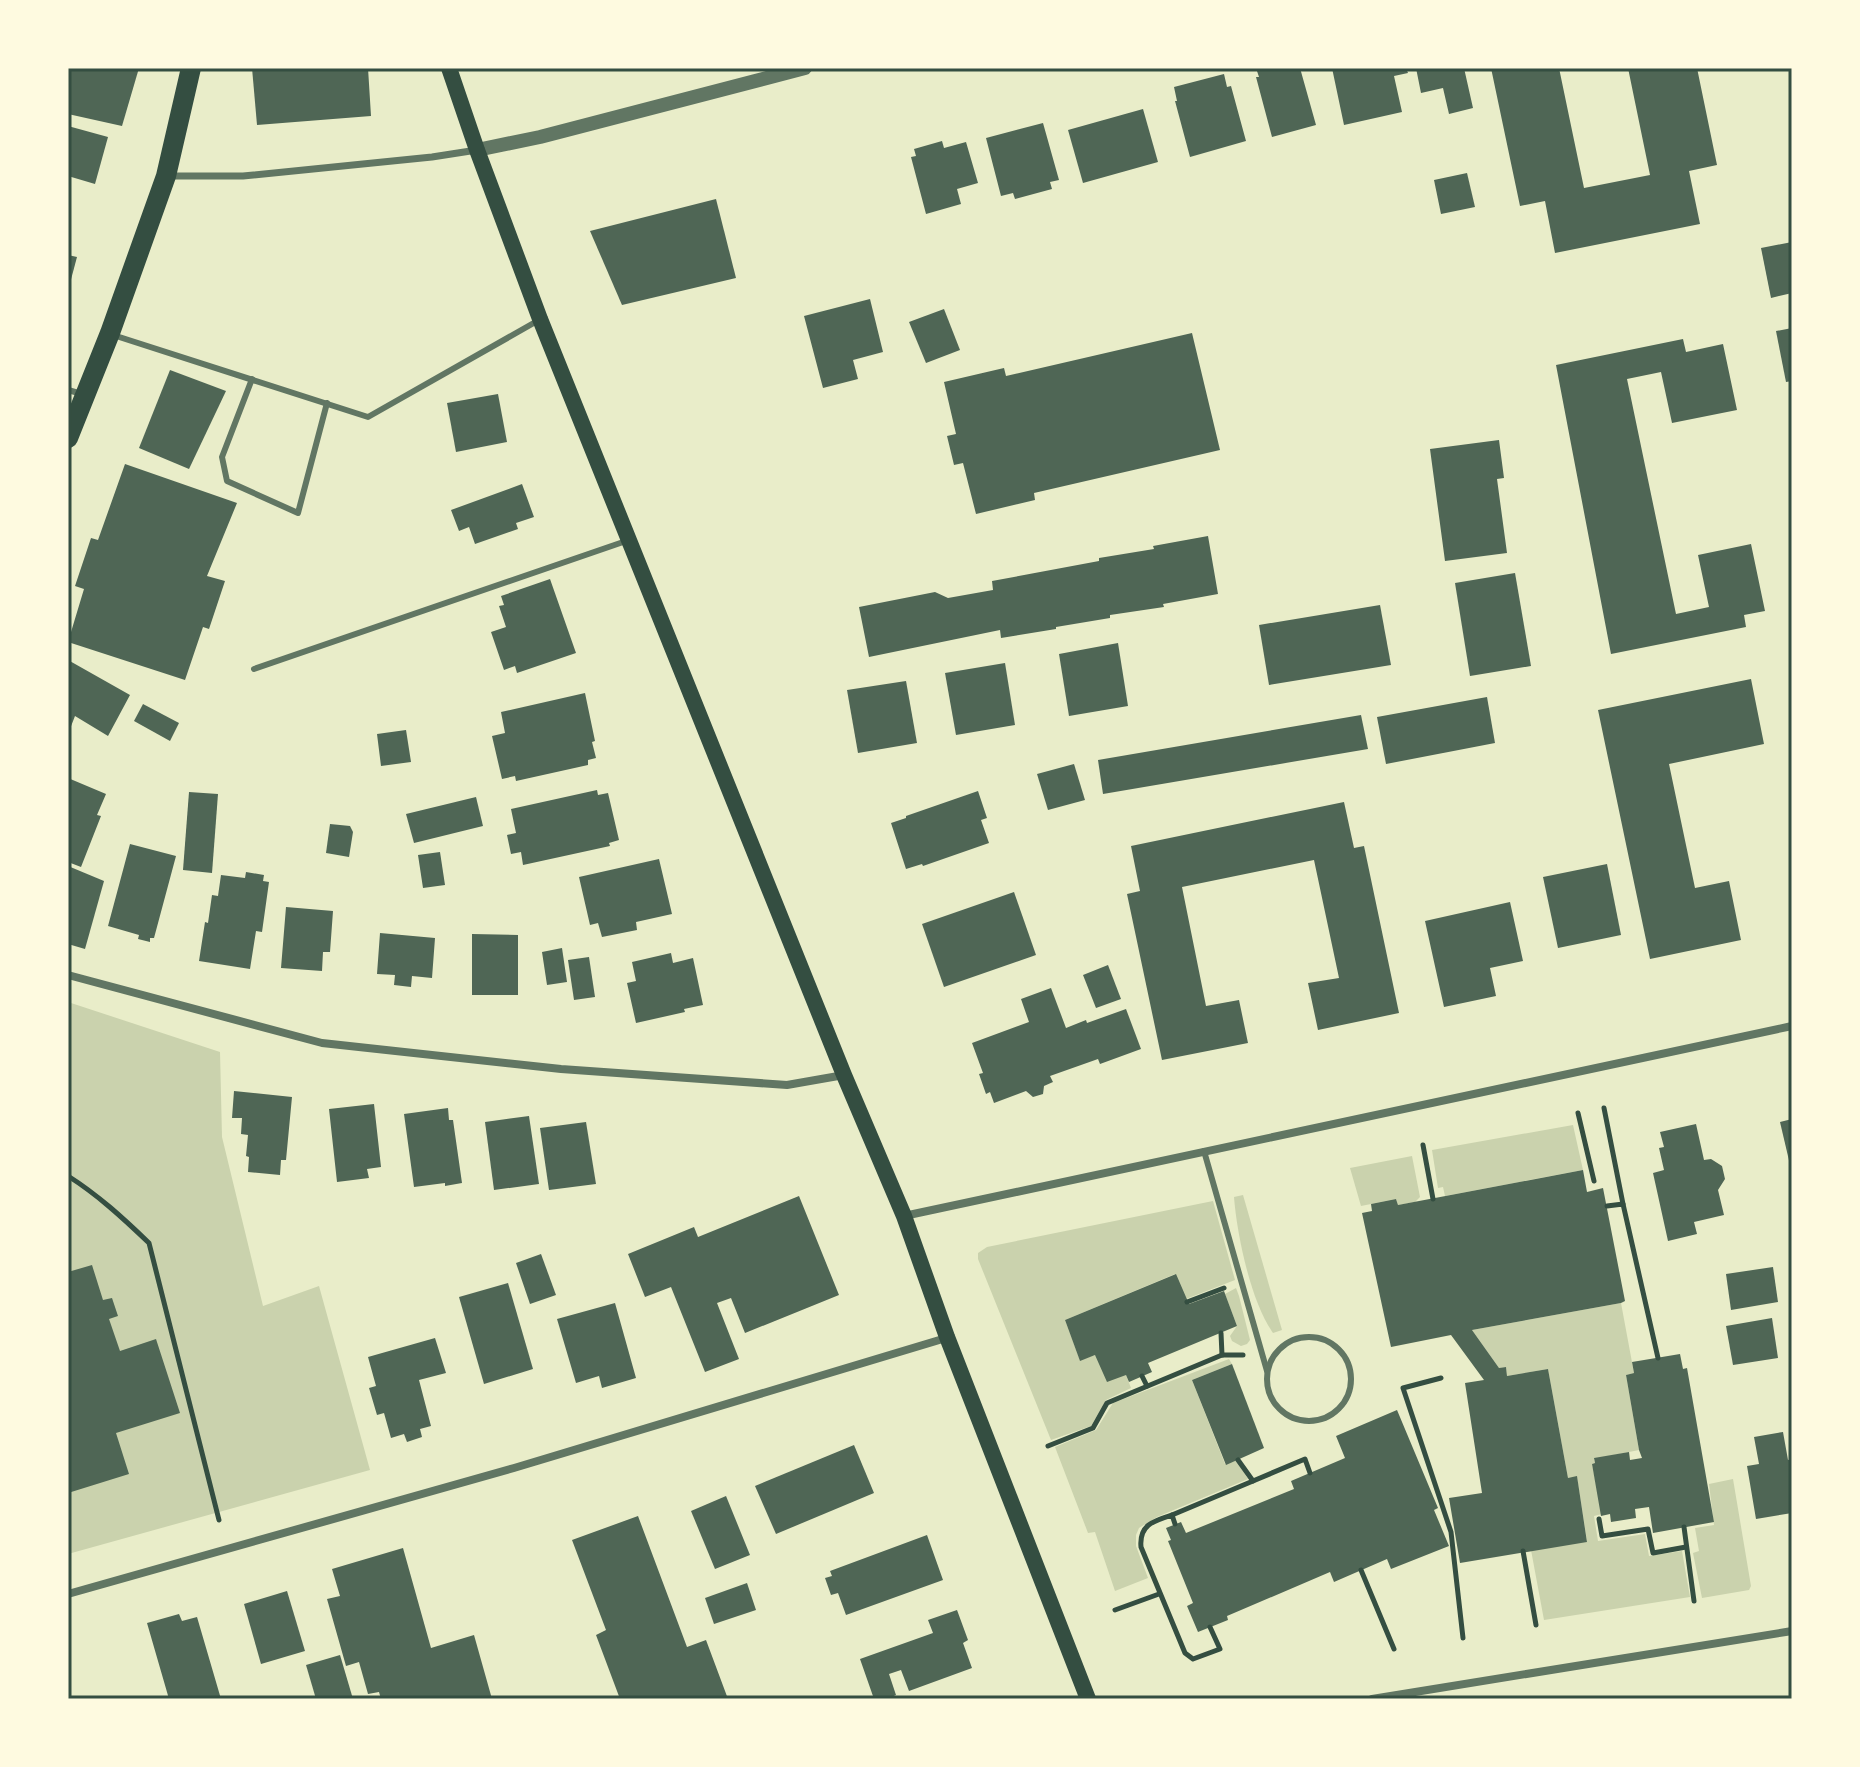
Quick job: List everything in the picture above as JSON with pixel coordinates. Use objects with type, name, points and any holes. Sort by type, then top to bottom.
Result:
[{"type":"main road","points":[[68,438],[77,392],[110,333],[166,176],[191,68]]},
{"type":"main road","points":[[449,68],[540,319],[844,1075],[904,1216],[947,1337],[1088,1699]]},
{"type":"street","points":[[166,176],[243,176],[477,150],[540,137],[805,68]]},
{"type":"street","points":[[68,975],[322,1043],[561,1069],[787,1085],[844,1075]]},
{"type":"street","points":[[904,1216],[1792,1026]]},
{"type":"street","points":[[68,1594],[514,1468],[947,1337]]},
{"type":"street","points":[[1372,1699],[1792,1631]]},
{"type":"lane","points":[[110,333],[368,417],[540,319]]},
{"type":"lane","points":[[252,379],[222,457],[227,481],[298,513],[327,403]]},
{"type":"lane","points":[[254,669],[629,540]]},
{"type":"lane","points":[[1204,1151],[1267,1371],[1266,1385],[1271,1398],[1278,1409],[1289,1417],[1315,1421],[1329,1417],[1339,1409],[1351,1384],[1350,1369],[1344,1356],[1334,1345],[1322,1339],[1293,1339],[1281,1346],[1267,1371]]},
{"type":"path","points":[[1604,1108],[1658,1358]]},
{"type":"path","points":[[1578,1113],[1594,1181]]},
{"type":"path","points":[[1423,1145],[1433,1199]]},
{"type":"path","points":[[68,1176],[92,1191],[149,1243],[219,1520]]},
{"type":"path","points":[[1607,1206],[1623,1204]]},
{"type":"path","points":[[1187,1302],[1242,1281]]},
{"type":"path","points":[[1048,1446],[1093,1428],[1107,1403],[1222,1355],[1221,1333]]},
{"type":"path","points":[[1142,1376],[1147,1386]]},
{"type":"path","points":[[1441,1378],[1403,1388],[1451,1532],[1463,1638]]},
{"type":"path","points":[[1210,1627],[1220,1649],[1193,1659],[1185,1653],[1159,1594],[1141,1547],[1141,1532],[1149,1524],[1305,1459],[1310,1473]]},
{"type":"path","points":[[1238,1460],[1253,1481]]},
{"type":"path","points":[[1172,1515],[1175,1524]]},
{"type":"path","points":[[1599,1519],[1602,1536],[1648,1529],[1653,1553],[1686,1547]]},
{"type":"path","points":[[1684,1527],[1694,1601]]},
{"type":"path","points":[[1523,1551],[1536,1625]]},
{"type":"path","points":[[1361,1570],[1394,1649]]},
{"type":"path","points":[[1115,1610],[1159,1594]]},
{"type":"green space","points":[[68,1002],[220,1052],[222,1137],[263,1306],[319,1286],[370,1470],[68,1554]]},
{"type":"green space","points":[[1573,1125],[1583,1170],[1445,1196],[1443,1187],[1438,1188],[1432,1150]]},
{"type":"green space","points":[[1412,1156],[1420,1197],[1415,1202],[1398,1205],[1396,1199],[1361,1206],[1350,1168]]},
{"type":"green space","points":[[1243,1195],[1282,1330],[1273,1333],[1258,1304],[1242,1249],[1234,1197]]},
{"type":"green space","points":[[1213,1201],[1235,1280],[1186,1299],[1175,1274],[1065,1320],[1080,1360],[1095,1355],[1126,1375],[1131,1388],[1106,1400],[1091,1426],[1051,1440],[978,1253],[987,1247]]},
{"type":"green space","points":[[1236,1288],[1250,1340],[1241,1346],[1230,1336],[1237,1326],[1225,1294]]},
{"type":"green space","points":[[1621,1303],[1634,1373],[1626,1375],[1639,1450],[1594,1459],[1595,1463],[1592,1464],[1602,1514],[1594,1516],[1598,1541],[1645,1534],[1649,1556],[1682,1551],[1690,1597],[1544,1620],[1531,1550],[1587,1541],[1577,1477],[1568,1478],[1548,1369],[1507,1376],[1506,1367],[1499,1368],[1472,1330]]},
{"type":"green space","points":[[1229,1359],[1232,1364],[1192,1380],[1225,1464],[1236,1460],[1248,1479],[1157,1517],[1139,1528],[1136,1546],[1148,1578],[1115,1591],[1095,1532],[1088,1533],[1055,1447],[1096,1430],[1113,1403]]},
{"type":"green space","points":[[1733,1479],[1751,1586],[1749,1590],[1702,1598],[1693,1553],[1699,1551],[1695,1528],[1714,1525],[1709,1484]]},
{"type":"building","points":[[68,68],[139,68],[122,126],[68,114]]},
{"type":"building","points":[[252,68],[368,68],[371,116],[257,125]]},
{"type":"building","points":[[1256,68],[1279,68],[1280,71],[1300,68],[1316,125],[1272,137]]},
{"type":"building","points":[[1332,68],[1406,68],[1408,73],[1394,76],[1402,112],[1344,125]]},
{"type":"building","points":[[1416,68],[1464,68],[1473,108],[1449,114],[1443,88],[1421,93]]},
{"type":"building","points":[[1491,68],[1559,68],[1584,188],[1650,175],[1628,68],[1697,68],[1717,165],[1689,171],[1700,224],[1555,253],[1545,201],[1520,206]]},
{"type":"building","points":[[1224,74],[1227,87],[1231,86],[1246,141],[1190,157],[1174,87]]},
{"type":"building","points":[[1143,109],[1158,162],[1083,183],[1068,130]]},
{"type":"building","points":[[1043,123],[1059,180],[1050,182],[1052,189],[1015,199],[1013,193],[1001,196],[986,138]]},
{"type":"building","points":[[68,126],[108,137],[95,184],[68,176]]},
{"type":"building","points":[[942,141],[944,148],[966,142],[978,183],[957,189],[961,204],[926,214],[911,157],[916,156],[914,149]]},
{"type":"building","points":[[1467,173],[1475,207],[1441,214],[1434,180]]},
{"type":"building","points":[[716,199],[736,278],[622,305],[590,231]]},
{"type":"building","points":[[1792,242],[1792,293],[1771,298],[1761,248]]},
{"type":"building","points":[[68,255],[77,257],[69,287],[68,286]]},
{"type":"building","points":[[870,299],[883,352],[853,360],[858,379],[823,388],[804,316]]},
{"type":"building","points":[[944,309],[960,350],[926,363],[909,322]]},
{"type":"building","points":[[1792,328],[1792,381],[1786,382],[1776,331]]},
{"type":"building","points":[[1192,333],[1220,450],[1034,493],[1035,500],[976,514],[963,463],[954,465],[947,436],[956,434],[944,382],[1004,368],[1006,376]]},
{"type":"building","points":[[1683,339],[1686,352],[1723,344],[1737,410],[1672,423],[1661,372],[1627,379],[1676,614],[1709,607],[1698,555],[1751,544],[1765,611],[1744,615],[1746,627],[1611,654],[1556,365]]},
{"type":"building","points":[[170,370],[226,391],[189,469],[139,448]]},
{"type":"building","points":[[498,394],[507,442],[456,452],[447,403]]},
{"type":"building","points":[[1499,440],[1504,478],[1497,479],[1507,553],[1445,561],[1430,449]]},
{"type":"building","points":[[125,464],[237,503],[207,576],[225,581],[209,629],[203,627],[185,680],[68,642],[84,589],[75,586],[91,538],[98,540]]},
{"type":"building","points":[[522,484],[534,517],[516,523],[518,529],[475,544],[469,527],[459,531],[451,510]]},
{"type":"building","points":[[1208,536],[1218,594],[1056,629],[1001,638],[1000,630],[869,657],[859,607],[935,592],[948,598],[993,590],[992,581]]},
{"type":"building","points":[[1515,573],[1531,666],[1470,676],[1455,583]]},
{"type":"building","points":[[550,579],[576,653],[517,673],[515,666],[504,670],[491,632],[506,627],[499,606],[504,605],[501,596]]},
{"type":"building","points":[[1380,605],[1391,665],[1269,685],[1259,625]]},
{"type":"building","points":[[1118,643],[1128,706],[1069,716],[1059,654]]},
{"type":"building","points":[[68,660],[130,695],[108,736],[75,716],[68,734]]},
{"type":"building","points":[[1005,663],[1015,725],[956,735],[945,673]]},
{"type":"building","points":[[1751,679],[1764,744],[1669,764],[1695,888],[1729,881],[1741,940],[1650,959],[1598,710]]},
{"type":"building","points":[[906,681],[917,743],[858,753],[847,690]]},
{"type":"building","points":[[585,693],[596,758],[588,760],[588,765],[516,781],[515,776],[502,779],[492,736],[505,733],[501,712]]},
{"type":"building","points":[[1487,697],[1495,743],[1386,764],[1377,717]]},
{"type":"building","points":[[143,704],[179,723],[170,741],[134,721]]},
{"type":"building","points":[[1361,715],[1368,749],[1103,794],[1098,760]]},
{"type":"building","points":[[406,730],[411,762],[381,766],[377,734]]},
{"type":"building","points":[[1074,764],[1085,800],[1048,810],[1037,774]]},
{"type":"building","points":[[68,778],[106,794],[81,867],[68,862]]},
{"type":"building","points":[[597,790],[598,795],[608,793],[619,840],[609,843],[610,846],[523,865],[521,852],[511,854],[507,835],[516,833],[511,809]]},
{"type":"building","points":[[978,791],[987,818],[981,820],[989,843],[906,869],[891,823]]},
{"type":"building","points":[[189,792],[218,794],[212,873],[183,870]]},
{"type":"building","points":[[476,797],[483,826],[414,843],[406,814]]},
{"type":"building","points":[[1344,802],[1354,848],[1364,846],[1399,1013],[1318,1030],[1308,983],[1339,978],[1314,860],[1182,887],[1206,1006],[1239,1000],[1248,1043],[1162,1060],[1127,894],[1140,891],[1131,846]]},
{"type":"building","points":[[330,824],[350,826],[353,832],[349,857],[326,853]]},
{"type":"building","points":[[130,844],[176,856],[154,938],[150,938],[150,942],[138,939],[139,935],[108,926]]},
{"type":"building","points":[[440,852],[445,885],[423,888],[418,855]]},
{"type":"building","points":[[659,859],[672,914],[636,922],[637,930],[602,937],[598,923],[590,925],[579,877]]},
{"type":"building","points":[[1607,864],[1621,935],[1558,948],[1543,877]]},
{"type":"building","points":[[68,866],[104,881],[85,949],[68,944]]},
{"type":"building","points":[[246,872],[264,875],[263,881],[269,882],[262,932],[256,931],[250,969],[199,961],[205,922],[208,923],[212,895],[218,896],[221,875],[245,878]]},
{"type":"building","points":[[1014,892],[1036,955],[944,987],[922,924]]},
{"type":"building","points":[[1510,902],[1523,961],[1490,968],[1496,996],[1444,1007],[1425,921]]},
{"type":"building","points":[[286,907],[333,911],[330,952],[323,952],[322,971],[281,968]]},
{"type":"building","points":[[380,933],[435,938],[432,978],[412,976],[411,987],[394,985],[395,975],[377,974]]},
{"type":"building","points":[[472,934],[518,935],[518,995],[472,995]]},
{"type":"building","points":[[562,948],[567,982],[547,985],[542,952]]},
{"type":"building","points":[[671,953],[673,963],[693,958],[703,1005],[636,1023],[627,983],[636,981],[632,962]]},
{"type":"building","points":[[589,957],[595,997],[574,1000],[568,960]]},
{"type":"building","points":[[1108,965],[1121,999],[1096,1008],[1083,975]]},
{"type":"building","points":[[1051,988],[1066,1028],[1126,1009],[1141,1049],[1100,1064],[1098,1059],[1050,1076],[1053,1082],[1044,1086],[1043,1094],[1033,1097],[1026,1091],[994,1103],[990,1092],[986,1094],[979,1074],[983,1073],[972,1043],[1029,1022],[1021,999]]},
{"type":"building","points":[[234,1091],[292,1097],[286,1160],[281,1160],[280,1175],[248,1172],[248,1135],[241,1134],[242,1118],[232,1118]]},
{"type":"building","points":[[374,1104],[381,1167],[367,1169],[369,1178],[337,1182],[329,1109]]},
{"type":"building","points":[[448,1108],[449,1120],[453,1120],[462,1183],[414,1187],[404,1114]]},
{"type":"building","points":[[529,1116],[539,1184],[494,1190],[485,1122]]},
{"type":"building","points":[[1792,1119],[1792,1169],[1791,1169],[1780,1122]]},
{"type":"building","points":[[586,1122],[596,1184],[549,1190],[540,1128]]},
{"type":"building","points":[[1696,1124],[1704,1160],[1711,1159],[1722,1166],[1725,1179],[1718,1190],[1724,1215],[1694,1222],[1697,1234],[1668,1241],[1653,1173],[1664,1170],[1659,1148],[1664,1147],[1660,1132]]},
{"type":"building","points":[[1583,1170],[1587,1192],[1603,1188],[1625,1301],[1472,1330],[1499,1368],[1506,1367],[1507,1376],[1548,1369],[1568,1478],[1577,1476],[1587,1542],[1460,1563],[1449,1498],[1482,1493],[1465,1383],[1484,1380],[1451,1335],[1391,1347],[1362,1213],[1372,1211],[1371,1204],[1396,1199],[1398,1205]]},
{"type":"building","points":[[799,1196],[839,1295],[745,1333],[731,1298],[717,1303],[739,1359],[705,1372],[671,1287],[645,1297],[628,1254],[694,1227],[698,1237]]},
{"type":"building","points":[[541,1254],[556,1295],[530,1304],[516,1263]]},
{"type":"building","points":[[92,1265],[103,1300],[112,1298],[118,1316],[109,1319],[120,1351],[156,1339],[180,1413],[116,1433],[129,1474],[68,1493],[68,1272]]},
{"type":"building","points":[[1773,1267],[1778,1302],[1731,1310],[1726,1274]]},
{"type":"building","points":[[1176,1274],[1189,1304],[1224,1291],[1237,1326],[1148,1363],[1152,1372],[1129,1382],[1126,1375],[1107,1382],[1095,1355],[1080,1361],[1065,1320]]},
{"type":"building","points":[[508,1283],[533,1369],[484,1384],[459,1297]]},
{"type":"building","points":[[615,1303],[636,1378],[602,1388],[599,1376],[576,1383],[557,1319]]},
{"type":"building","points":[[1772,1318],[1778,1358],[1733,1365],[1726,1326]]},
{"type":"building","points":[[435,1338],[446,1373],[419,1380],[431,1426],[420,1429],[422,1437],[407,1442],[404,1434],[391,1438],[384,1413],[377,1415],[369,1388],[376,1386],[368,1357]]},
{"type":"building","points":[[1680,1354],[1683,1369],[1687,1368],[1714,1522],[1653,1533],[1649,1507],[1635,1509],[1636,1518],[1611,1522],[1610,1514],[1601,1516],[1592,1464],[1595,1463],[1594,1458],[1629,1452],[1630,1460],[1642,1458],[1626,1375],[1634,1373],[1632,1362]]},
{"type":"building","points":[[1232,1364],[1264,1448],[1226,1465],[1192,1380]]},
{"type":"building","points":[[1397,1410],[1438,1508],[1434,1510],[1449,1546],[1391,1569],[1387,1559],[1334,1582],[1330,1572],[1227,1616],[1228,1620],[1198,1632],[1187,1606],[1193,1603],[1168,1541],[1171,1540],[1166,1528],[1181,1522],[1186,1533],[1294,1489],[1291,1481],[1345,1458],[1336,1436]]},
{"type":"building","points":[[1783,1432],[1788,1460],[1792,1459],[1792,1513],[1756,1519],[1747,1466],[1759,1464],[1754,1437]]},
{"type":"building","points":[[854,1445],[874,1493],[776,1534],[755,1486]]},
{"type":"building","points":[[726,1496],[750,1555],[715,1569],[691,1511]]},
{"type":"building","points":[[638,1516],[687,1647],[706,1640],[728,1699],[620,1699],[596,1635],[606,1630],[572,1540]]},
{"type":"building","points":[[927,1535],[943,1580],[846,1615],[838,1593],[831,1595],[825,1578],[832,1576],[830,1571]]},
{"type":"building","points":[[403,1548],[431,1648],[474,1635],[492,1699],[381,1699],[379,1692],[368,1694],[359,1662],[346,1666],[327,1599],[340,1596],[332,1569]]},
{"type":"building","points":[[747,1583],[756,1610],[714,1624],[705,1598]]},
{"type":"building","points":[[287,1591],[305,1651],[261,1664],[244,1604]]},
{"type":"building","points":[[957,1610],[968,1640],[963,1643],[972,1668],[909,1691],[901,1670],[889,1674],[896,1695],[874,1699],[860,1659],[933,1633],[928,1620]]},
{"type":"building","points":[[179,1614],[182,1621],[197,1617],[221,1699],[169,1699],[147,1623]]},
{"type":"building","points":[[340,1655],[353,1699],[316,1699],[306,1665]]}]
